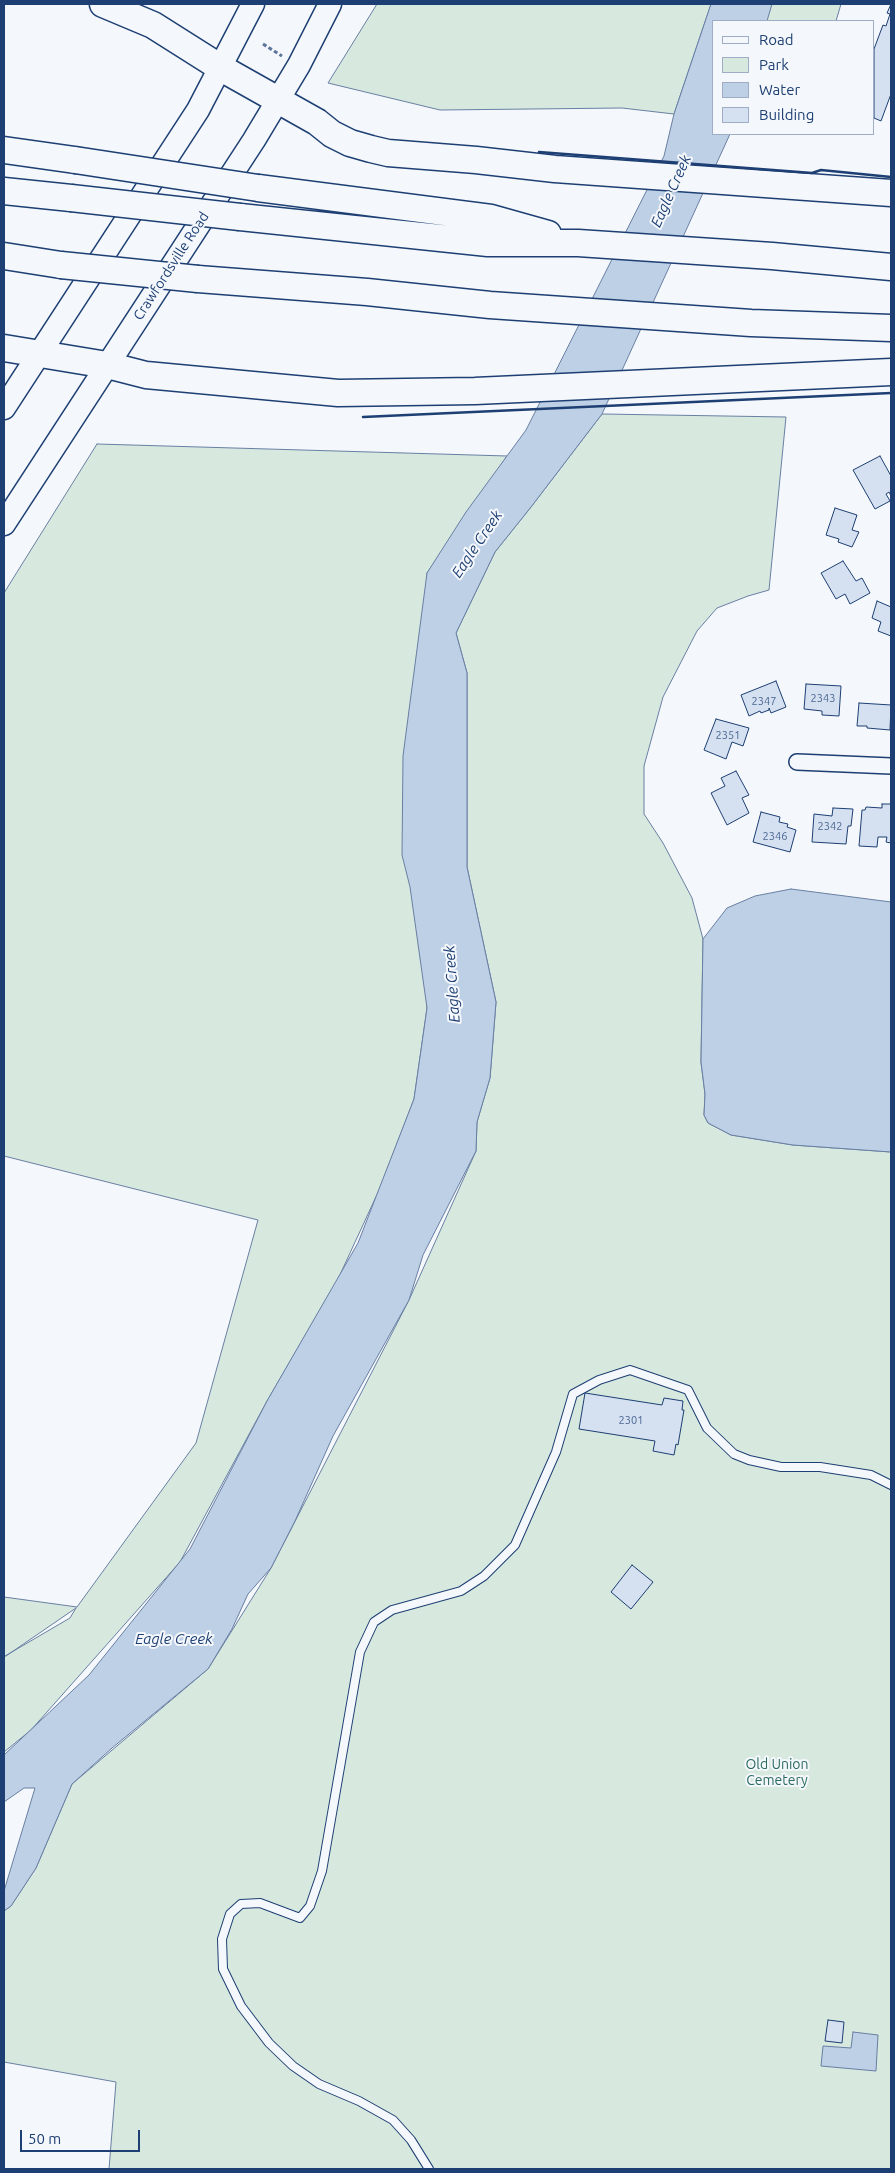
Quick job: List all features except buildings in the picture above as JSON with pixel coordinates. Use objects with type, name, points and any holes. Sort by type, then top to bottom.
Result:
[{"type":"highway","points":[[103,4],[153,25],[221,68],[317,122],[332,134],[371,149],[388,153],[555,169],[891,193]]},
{"type":"highway","points":[[4,150],[258,188],[491,218],[578,243]]},
{"type":"highway","points":[[4,191],[488,243],[578,243],[772,256],[891,267]]},
{"type":"highway","points":[[4,256],[61,265],[198,279],[367,292],[490,305],[751,323],[891,328]]},
{"type":"highway","points":[[4,265],[61,265]]},
{"type":"highway","points":[[4,348],[107,365],[146,375],[338,392],[476,390],[891,372]]},
{"type":"main road","points":[[4,408],[198,110],[253,4]]},
{"type":"main road","name":"Crawfordsville Road","points":[[4,524],[278,101],[318,30],[330,4]]},
{"type":"street","points":[[796,762],[891,766]]},
{"type":"lane","points":[[429,2169],[411,2140],[393,2120],[358,2101],[319,2084],[293,2066],[269,2043],[242,2006],[223,1969],[222,1939],[230,1914],[241,1904],[260,1903],[300,1918],[310,1906],[322,1871],[360,1652],[374,1622],[392,1610],[461,1591],[484,1576],[515,1545],[556,1452],[573,1394],[599,1380],[630,1370],[688,1390],[707,1428],[734,1454],[749,1460],[781,1467],[820,1467],[871,1475],[891,1485]]},
{"type":"path","points":[[264,44],[282,56]]},
{"type":"green space","points":[[377,4],[711,4],[674,114],[622,108],[440,110],[328,83]]},
{"type":"green space","points":[[770,4],[841,4],[836,20],[765,20]]},
{"type":"green space","name":"Old Union Cemetery","points":[[602,414],[786,417],[769,590],[717,608],[697,631],[663,697],[644,766],[644,814],[663,843],[692,898],[703,939],[701,1062],[705,1094],[704,1115],[708,1123],[731,1135],[793,1145],[891,1152],[891,2169],[109,2169],[116,2082],[4,2062],[4,1911],[11,1906],[36,1868],[72,1784],[208,1669],[271,1568],[409,1300],[476,1151],[477,1122],[490,1078],[496,1002],[467,867],[467,673],[456,633],[495,552]]},
{"type":"green space","points":[[97,444],[507,456],[427,573],[427,1008],[414,1099],[380,1188],[338,1279],[267,1401],[180,1562],[31,1730],[4,1752],[4,1597],[77,1607],[196,1443],[258,1220],[4,1156],[4,593]],"holes":[[[76,1608],[70,1618],[12,1652]]]},
{"type":"water","name":"Eagle Creek","points":[[711,4],[772,4],[767,20],[712,20],[712,135],[730,135],[602,414],[495,552],[456,633],[467,673],[467,867],[496,1002],[490,1078],[477,1122],[476,1151],[423,1255],[409,1300],[333,1436],[295,1521],[271,1568],[248,1594],[232,1629],[208,1669],[112,1748],[72,1784],[36,1868],[11,1906],[4,1911],[4,1891],[35,1788],[24,1788],[4,1802],[4,1755],[89,1675],[190,1549],[267,1401],[358,1243],[414,1099],[427,1008],[410,887],[402,855],[403,756],[427,573],[466,512],[526,430],[664,156],[674,114]]},
{"type":"water","points":[[791,889],[891,902],[891,1152],[793,1145],[731,1135],[708,1123],[704,1115],[705,1094],[701,1062],[703,939],[727,908],[755,896]]},
{"type":"water","points":[[853,2032],[878,2035],[876,2071],[821,2066],[823,2046],[851,2048]]},
{"type":"wall","points":[[539,152],[812,173],[821,170],[891,177]]},
{"type":"wall","points":[[363,417],[891,393]]}]
